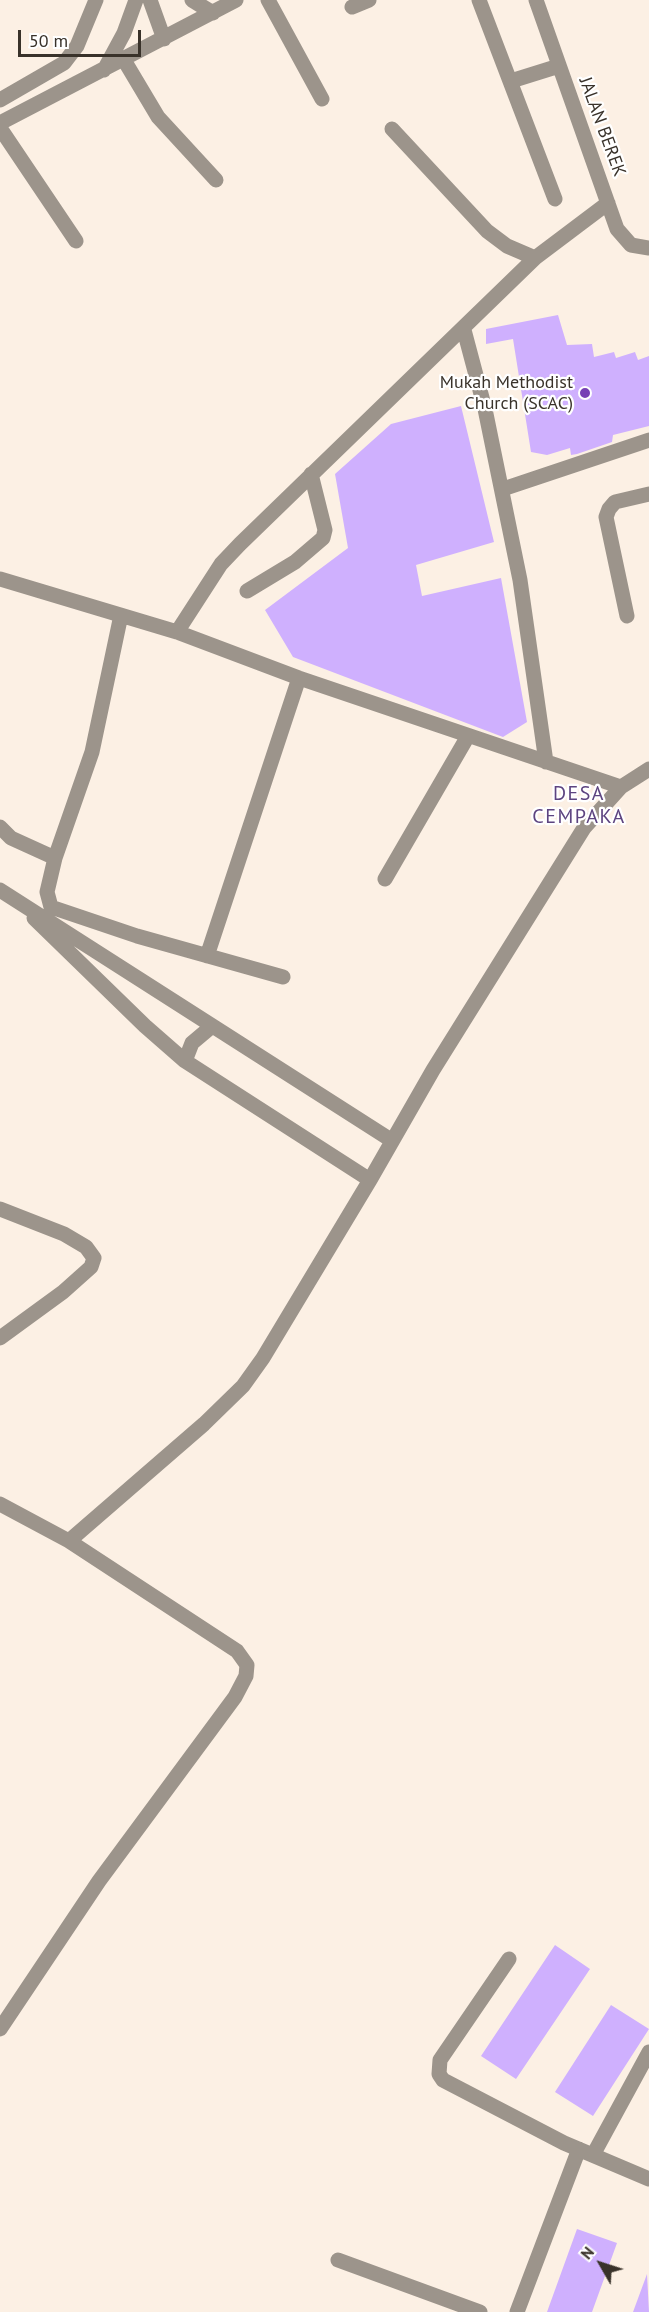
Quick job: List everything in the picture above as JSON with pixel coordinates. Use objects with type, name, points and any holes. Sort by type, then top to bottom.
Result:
[{"type":"street","points":[[0,100],[64,63],[77,46],[96,0]]},
{"type":"street","points":[[104,70],[124,33],[136,0]]},
{"type":"street","points":[[150,0],[164,39]]},
{"type":"street","points":[[192,0],[213,13]]},
{"type":"street","points":[[76,241],[0,126],[236,0]]},
{"type":"street","points":[[268,0],[322,99]]},
{"type":"street","points":[[352,7],[369,0]]},
{"type":"street","points":[[479,0],[555,199]]},
{"type":"street","name":"JALAN BEREK","points":[[536,0],[608,203],[624,239],[631,245],[649,249]]},
{"type":"street","points":[[124,60],[158,117],[216,180]]},
{"type":"street","points":[[511,81],[559,66]]},
{"type":"street","points":[[392,129],[487,231],[507,246],[535,258]]},
{"type":"street","points":[[177,632],[221,564],[311,474],[464,330],[535,258],[608,203]]},
{"type":"street","points":[[464,330],[502,489],[520,579],[546,762]]},
{"type":"street","points":[[502,489],[649,440]]},
{"type":"street","points":[[247,591],[295,562],[318,545],[323,538],[325,530],[311,474]]},
{"type":"street","points":[[627,616],[606,517],[609,508],[615,502],[649,494]]},
{"type":"street","points":[[0,579],[177,632],[299,678],[621,787]]},
{"type":"street","points":[[121,615],[92,752],[55,858],[47,892],[51,907],[207,956],[283,977]]},
{"type":"street","points":[[207,956],[299,678]]},
{"type":"street","points":[[386,879],[468,736]]},
{"type":"street","points":[[69,1541],[204,1424],[243,1386],[263,1358],[392,1140],[584,828],[621,787],[649,769]]},
{"type":"street","points":[[0,827],[11,838],[55,858]]},
{"type":"street","points":[[6,894],[65,929],[210,1027],[392,1140]]},
{"type":"street","points":[[6,894],[185,1061],[370,1180]]},
{"type":"street","points":[[185,1061],[192,1042],[210,1027]]},
{"type":"street","points":[[0,1209],[64,1234],[86,1247],[94,1258],[91,1267],[63,1292],[0,1338]]},
{"type":"street","points":[[0,1504],[69,1541],[237,1651],[246,1665],[246,1676],[235,1697],[99,1881],[0,2028]]},
{"type":"street","points":[[509,1959],[440,2060],[439,2074],[444,2080],[472,2096],[586,2152],[649,2179]]},
{"type":"street","points":[[517,2312],[586,2152],[649,2052]]},
{"type":"street","points":[[338,2260],[480,2312]]},
{"type":"building","name":"Mukah Methodist Church (SCAC)","points":[[558,315],[567,345],[592,344],[594,357],[614,352],[616,358],[635,352],[638,360],[649,356],[649,426],[613,435],[612,442],[577,454],[571,455],[570,448],[547,455],[531,452],[513,339],[486,344],[486,329]]},
{"type":"building","points":[[461,406],[494,542],[416,565],[422,596],[501,578],[527,722],[503,737],[293,657],[265,610],[348,548],[335,474],[391,424]]},
{"type":"building","points":[[555,1945],[590,1969],[516,2079],[481,2056]]},
{"type":"building","points":[[611,2005],[649,2029],[593,2116],[555,2092]]},
{"type":"building","points":[[577,2229],[617,2243],[592,2312],[547,2312]]},
{"type":"building","points":[[647,2274],[649,2312],[633,2312]]},
{"type":"place","name":"Mukah Methodist Church (SCAC)","points":[[585,393]]},
{"type":"district","name":"DESA CEMPAKA","points":[[579,806]]}]
